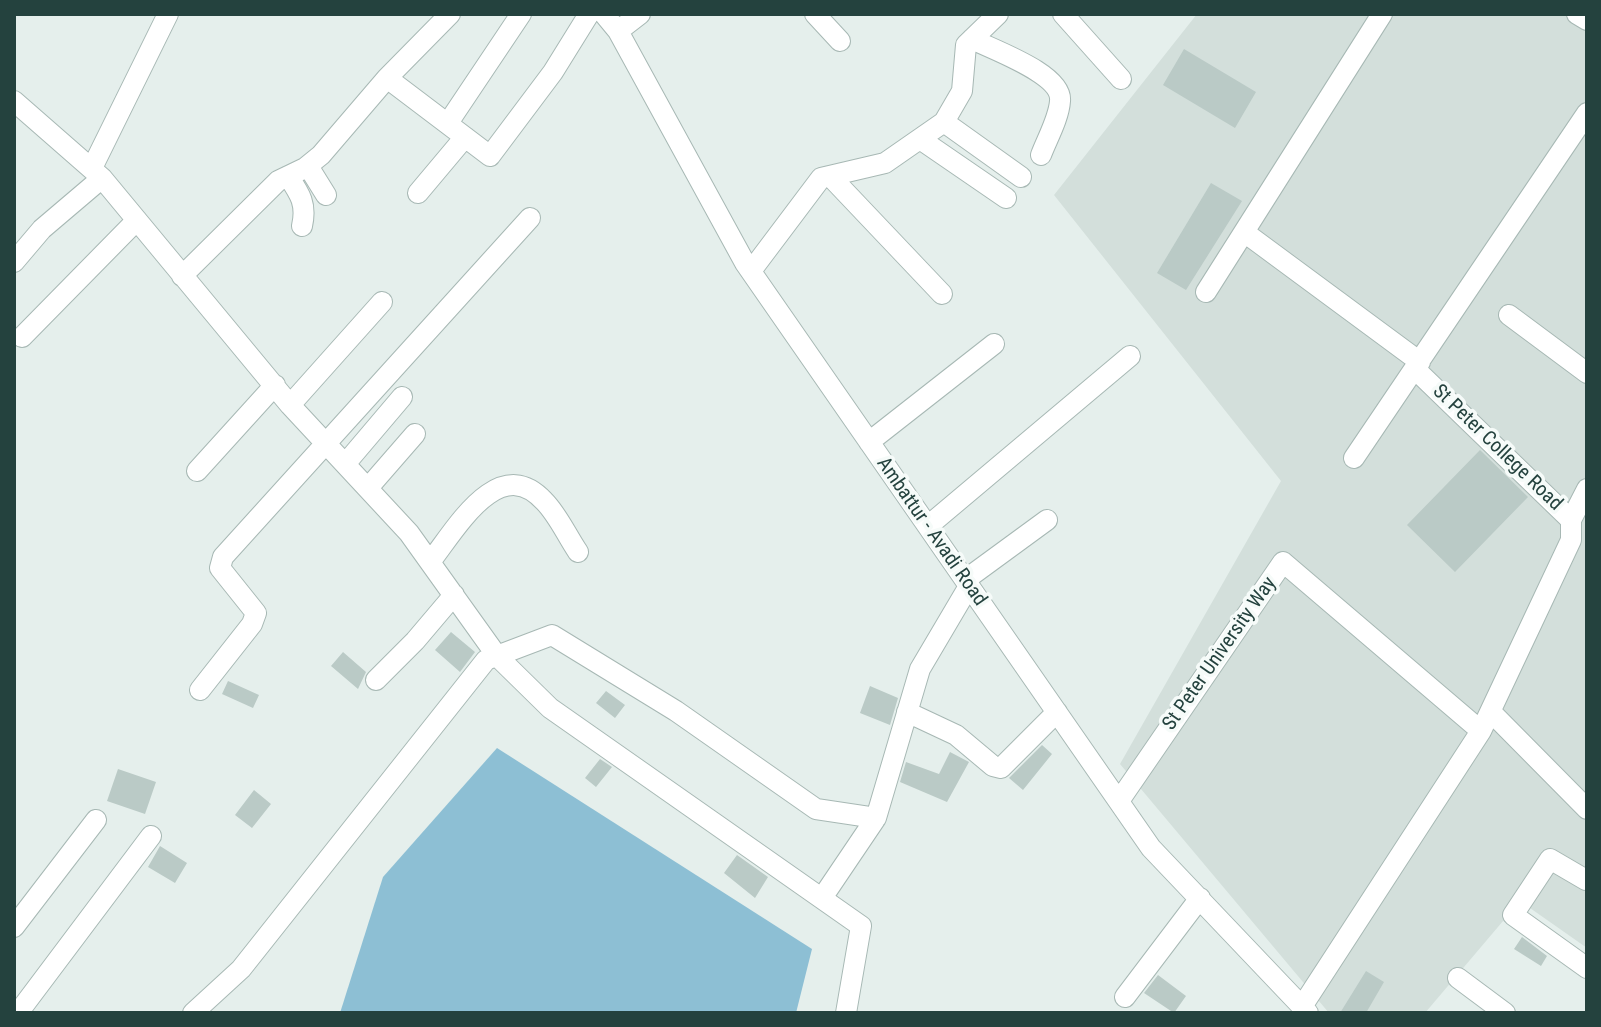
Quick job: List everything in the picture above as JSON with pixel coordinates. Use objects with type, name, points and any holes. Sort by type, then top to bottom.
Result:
[{"type":"street","points":[[14,262],[97,173],[168,14]]},
{"type":"street","points":[[182,276],[278,181],[308,166],[450,14]]},
{"type":"street","points":[[448,123],[521,14]]},
{"type":"street","points":[[387,78],[490,156],[553,72],[589,14]]},
{"type":"street","name":"Ambattur - Avadi Road","points":[[604,14],[618,31],[751,271],[1151,848],[1306,1009]]},
{"type":"street","points":[[618,31],[640,14]]},
{"type":"street","points":[[815,14],[840,41]]},
{"type":"street","points":[[751,271],[821,178],[885,163],[944,122],[962,91],[966,45],[998,14]]},
{"type":"street","points":[[1063,14],[1121,79]]},
{"type":"street","points":[[1206,292],[1382,14]]},
{"type":"street","points":[[1577,14],[1587,20]]},
{"type":"street","points":[[972,39],[1046,76],[1059,89],[1060,101],[1041,155]]},
{"type":"street","points":[[14,101],[97,173],[290,405],[346,463],[430,562],[497,656],[550,708],[861,926],[846,1013]]},
{"type":"street","name":"St Peter College Road","points":[[1306,1009],[1481,731],[1571,540],[1571,520],[1418,365],[1587,113]]},
{"type":"street","points":[[944,122],[1021,177]]},
{"type":"street","points":[[418,193],[465,137]]},
{"type":"street","points":[[920,139],[1006,198]]},
{"type":"street","points":[[308,166],[326,195]]},
{"type":"street","points":[[288,176],[302,197],[306,211],[302,226]]},
{"type":"street","points":[[830,176],[942,294]]},
{"type":"street","points":[[200,690],[252,624],[256,613],[220,568],[223,557],[530,218]]},
{"type":"street","points":[[22,337],[137,220]]},
{"type":"street","points":[[1244,232],[1418,365],[1354,458]]},
{"type":"street","points":[[290,405],[382,302]]},
{"type":"street","points":[[1509,315],[1587,373]]},
{"type":"street","points":[[869,442],[994,344]]},
{"type":"street","points":[[928,526],[1130,356]]},
{"type":"street","points":[[197,471],[275,385]]},
{"type":"street","points":[[346,463],[402,397]]},
{"type":"street","points":[[368,488],[415,434]]},
{"type":"street","points":[[430,562],[482,497],[497,487],[514,483],[534,491],[546,502],[578,552]]},
{"type":"street","points":[[1571,520],[1587,489]]},
{"type":"street","points":[[822,898],[876,818],[920,669],[967,583],[1047,520]]},
{"type":"street","name":"St Peter University Way","points":[[1119,801],[1283,562],[1481,731]]},
{"type":"street","points":[[376,680],[454,595]]},
{"type":"street","points":[[193,1013],[241,969],[486,660],[552,635],[676,711],[816,809],[876,818]]},
{"type":"street","points":[[907,712],[956,735],[993,766],[1001,768],[1057,712]]},
{"type":"street","points":[[1491,712],[1587,809]]},
{"type":"street","points":[[14,927],[96,820]]},
{"type":"street","points":[[18,1013],[151,836]]},
{"type":"street","points":[[1586,880],[1555,859],[1550,859],[1513,915],[1587,968]]},
{"type":"street","points":[[1125,997],[1200,898]]},
{"type":"street","points":[[1458,978],[1505,1013]]},
{"type":"shaded area","points":[[1197,14],[1587,14],[1587,948],[1520,901],[1425,1013],[1329,1013],[1120,764],[1281,481],[1054,195]]},
{"type":"water","points":[[497,748],[812,949],[796,1013],[340,1013],[383,877]]},
{"type":"building","points":[[1184,49],[1256,92],[1235,128],[1163,85]]},
{"type":"building","points":[[1211,183],[1242,201],[1186,290],[1157,273]]},
{"type":"building","points":[[1480,450],[1528,497],[1455,572],[1407,525]]},
{"type":"building","points":[[451,632],[475,652],[460,672],[435,650]]},
{"type":"building","points":[[343,652],[366,672],[358,689],[331,666]]},
{"type":"building","points":[[228,681],[259,695],[253,708],[222,694]]},
{"type":"building","points":[[870,686],[898,698],[890,725],[860,713]]},
{"type":"building","points":[[606,691],[625,705],[615,718],[596,703]]},
{"type":"building","points":[[1042,745],[1052,754],[1023,790],[1009,778]]},
{"type":"building","points":[[950,752],[969,762],[947,802],[900,782],[906,762],[939,774]]},
{"type":"building","points":[[600,759],[612,767],[596,787],[585,778]]},
{"type":"building","points":[[118,769],[156,782],[145,814],[107,801]]},
{"type":"building","points":[[254,790],[271,804],[252,828],[235,815]]},
{"type":"building","points":[[160,846],[187,863],[175,883],[148,867]]},
{"type":"building","points":[[737,855],[768,877],[755,898],[724,873]]},
{"type":"building","points":[[1522,937],[1547,956],[1541,966],[1514,949]]},
{"type":"building","points":[[1366,971],[1384,982],[1366,1013],[1340,1013]]},
{"type":"building","points":[[1158,975],[1186,996],[1174,1013],[1144,993]]}]
